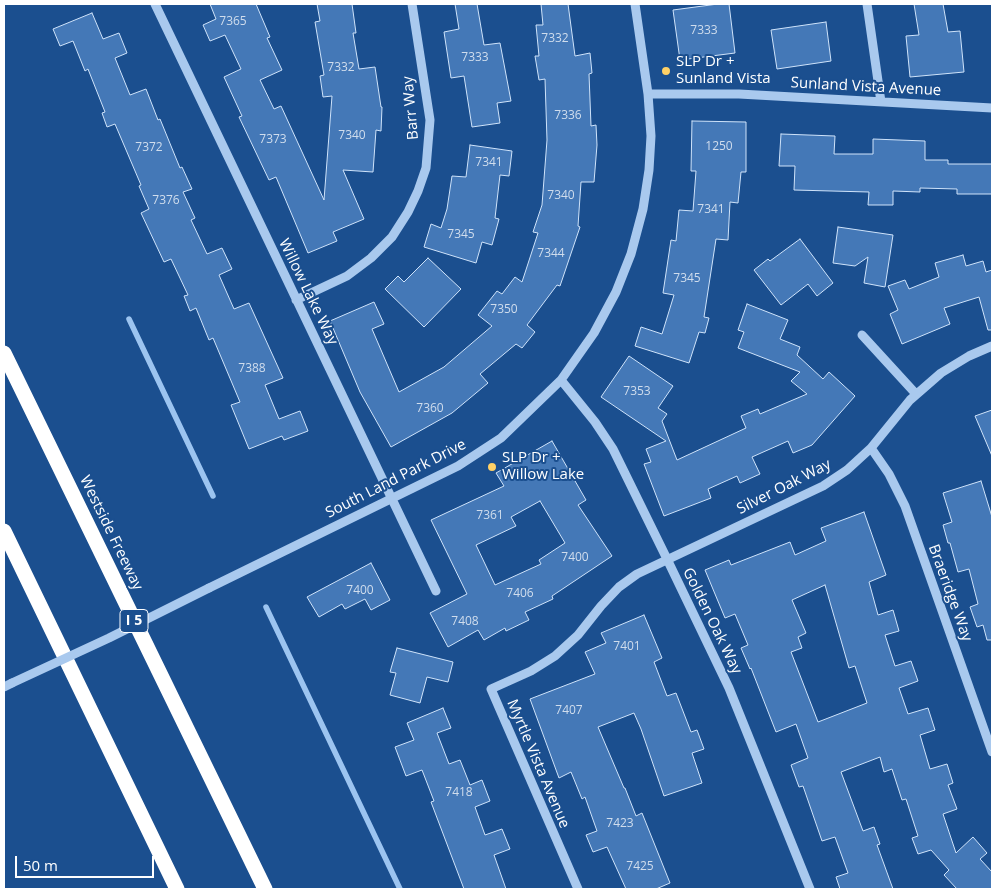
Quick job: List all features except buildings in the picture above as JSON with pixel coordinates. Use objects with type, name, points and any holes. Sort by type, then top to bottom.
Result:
[{"type":"highway","name":"Westside Freeway","points":[[4,353],[265,889]]},
{"type":"highway","points":[[4,531],[176,889]]},
{"type":"street","name":"Willow Lake Way","points":[[155,4],[436,592]]},
{"type":"street","name":"Barr Way","points":[[296,300],[347,276],[371,258],[392,237],[408,212],[418,191],[426,168],[430,120],[412,4]]},
{"type":"street","name":"South Land Park Drive","points":[[8,685],[109,638],[458,466],[501,438],[561,380],[594,333],[616,292],[631,254],[643,209],[649,170],[650,136],[648,94],[635,4]]},
{"type":"street","points":[[867,4],[881,102]]},
{"type":"street","name":"Sunland Vista Avenue","points":[[648,94],[739,94],[992,108]]},
{"type":"street","points":[[862,335],[916,394]]},
{"type":"street","name":"Silver Oak Way","points":[[667,559],[823,486],[847,470],[871,448],[916,394],[941,373],[969,356],[992,346]]},
{"type":"street","name":"Golden Oak Way","points":[[561,380],[595,422],[613,449],[667,559],[732,695],[810,889]]},
{"type":"street","name":"Braeridge Way","points":[[871,448],[889,474],[905,506],[992,752]]},
{"type":"street","name":"Myrtle Vista Avenue","points":[[578,889],[491,689],[531,671],[555,656],[578,635],[619,587],[637,574],[667,559]]},
{"type":"waterway","points":[[129,319],[213,496]]},
{"type":"waterway","points":[[266,607],[400,889]]},
{"type":"place","name":"SLP Dr + Sunland Vista","points":[[666,71]]},
{"type":"place","name":"SLP Dr + Willow Lake","points":[[492,467]]}]
